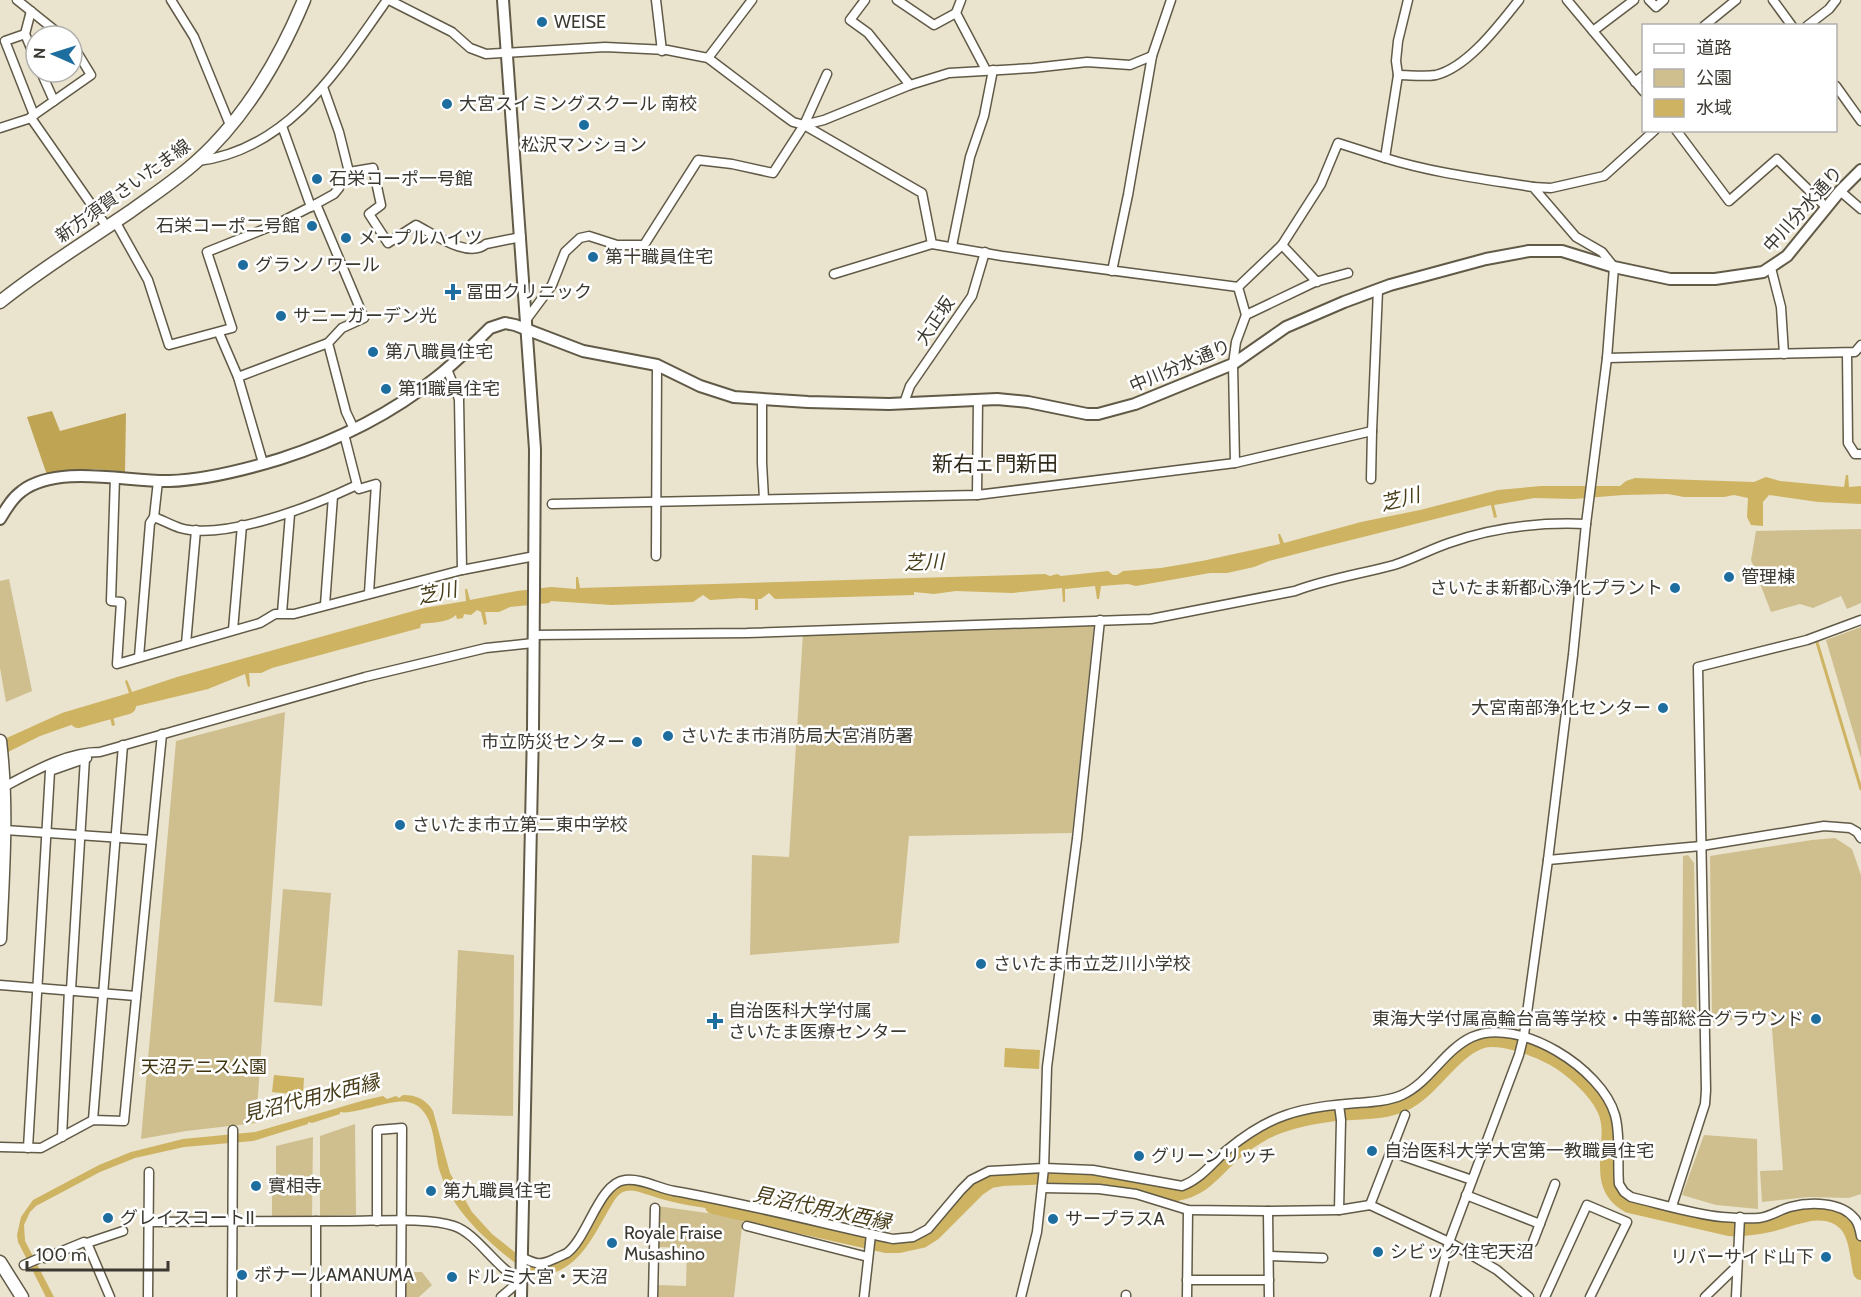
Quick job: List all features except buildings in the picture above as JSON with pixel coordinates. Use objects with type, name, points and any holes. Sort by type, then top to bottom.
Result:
[{"type":"main road","name":"新方須賀さいたま線","points":[[0,302],[160,191],[197,161],[256,93],[304,0]]},
{"type":"main road","points":[[0,741],[5,830],[0,939]]},
{"type":"main road","points":[[0,1262],[22,1297]]},
{"type":"street","points":[[17,0],[47,24]]},
{"type":"street","points":[[171,0],[194,38],[230,125]]},
{"type":"street","points":[[197,161],[214,159],[249,146],[282,126],[301,111],[323,87],[388,0],[452,32],[470,48],[486,54],[605,47],[662,51],[708,58],[793,122],[804,125],[922,193],[932,244]]},
{"type":"street","points":[[503,0],[535,448],[533,730],[520,1297]]},
{"type":"street","points":[[656,0],[662,51]]},
{"type":"street","points":[[708,58],[752,0]]},
{"type":"street","points":[[865,0],[850,20],[868,33],[910,85]]},
{"type":"street","points":[[897,0],[934,25],[956,13],[961,0]]},
{"type":"street","points":[[1112,271],[1128,195],[1152,56],[1171,0]]},
{"type":"street","points":[[1385,158],[1398,75],[1396,61],[1398,41],[1408,0]]},
{"type":"street","points":[[1398,75],[1433,75],[1447,71],[1483,44],[1518,0]]},
{"type":"street","points":[[1567,0],[1642,90]]},
{"type":"street","points":[[1593,31],[1634,0]]},
{"type":"street","points":[[1650,0],[1656,7],[1664,0]]},
{"type":"street","points":[[1706,24],[1736,0]]},
{"type":"street","points":[[1773,0],[1791,24]]},
{"type":"street","points":[[1810,24],[1829,9],[1836,0]]},
{"type":"street","points":[[28,24],[31,11]]},
{"type":"street","points":[[952,246],[969,157],[984,116],[989,70],[956,13]]},
{"type":"street","points":[[24,34],[5,41],[32,116],[111,224],[148,280],[169,345],[232,328],[207,252],[277,224],[313,206],[334,194],[339,188],[337,177],[349,172],[373,168],[381,205],[369,214],[388,243],[416,225],[461,249],[482,247],[486,244],[521,237]]},
{"type":"street","points":[[804,125],[824,120],[910,85],[949,73],[1087,62],[1130,65],[1152,56]]},
{"type":"street","points":[[84,63],[92,75],[84,80]]},
{"type":"street","points":[[527,325],[552,285],[565,252],[580,238],[588,236],[617,244],[644,245],[698,160],[732,164],[773,173],[804,125],[827,74]]},
{"type":"street","points":[[1635,82],[1642,77]]},
{"type":"street","points":[[46,84],[54,101]]},
{"type":"street","points":[[0,128],[32,116],[79,84]]},
{"type":"street","points":[[323,87],[339,132],[349,172]]},
{"type":"street","points":[[1837,87],[1861,121]]},
{"type":"street","points":[[238,377],[328,344],[342,328],[364,318],[313,206],[282,126]]},
{"type":"street","points":[[1238,287],[1282,245],[1320,184],[1338,143],[1413,166],[1451,174],[1551,188],[1604,176],[1653,132]]},
{"type":"street","points":[[1677,132],[1729,201],[1777,159],[1826,207]]},
{"type":"street","name":"中川分水通り","points":[[447,369],[490,328],[505,323],[527,325],[583,351],[657,365],[700,386],[734,397],[762,400],[904,403],[978,399],[1028,402],[1098,414],[1145,400],[1233,364],[1286,327],[1344,302],[1486,259],[1529,251],[1562,251],[1652,276],[1687,280],[1752,275],[1771,268],[1787,256],[1826,207],[1861,170]]},
{"type":"street","points":[[1436,1297],[1449,1242],[1519,1055],[1524,1035],[1548,860],[1607,358],[1614,267],[1602,252],[1576,237],[1533,187]]},
{"type":"street","points":[[1840,191],[1861,209]]},
{"type":"street","points":[[834,274],[932,244],[1002,256],[1238,287]]},
{"type":"street","points":[[1282,245],[1317,282]]},
{"type":"street","name":"大正坂","points":[[904,403],[910,386],[972,296],[985,252]]},
{"type":"street","points":[[1771,268],[1782,307],[1784,354]]},
{"type":"street","points":[[1246,315],[1317,282],[1348,273]]},
{"type":"street","points":[[1235,463],[1233,364],[1236,342],[1246,315],[1244,301],[1238,287]]},
{"type":"street","points":[[1371,479],[1378,290]]},
{"type":"street","points":[[219,333],[238,377],[263,463]]},
{"type":"street","points":[[328,344],[346,412],[357,486]]},
{"type":"street","points":[[1607,358],[1855,352],[1861,345]]},
{"type":"street","points":[[1846,352],[1848,443],[1855,454],[1861,454]]},
{"type":"street","points":[[656,556],[657,365]]},
{"type":"street","points":[[0,519],[12,500],[30,485],[52,479],[115,477],[158,481],[196,478],[263,463],[306,450],[349,432],[388,411],[447,369],[459,399],[462,570]]},
{"type":"street","points":[[977,495],[978,399]]},
{"type":"street","points":[[762,400],[764,499]]},
{"type":"street","points":[[552,504],[977,495],[1235,463],[1372,431]]},
{"type":"street","points":[[115,477],[111,601],[121,602],[117,664],[260,623],[274,614],[294,614],[462,570],[535,561]]},
{"type":"street","points":[[139,657],[150,523],[154,517],[158,481]]},
{"type":"street","points":[[357,486],[359,489],[376,484],[369,593]]},
{"type":"street","points":[[154,517],[180,528],[214,530],[291,514],[357,486]]},
{"type":"street","points":[[324,605],[333,496]]},
{"type":"street","points":[[282,613],[291,514]]},
{"type":"street","points":[[28,1148],[50,771],[123,745],[376,674],[533,636],[747,633],[1152,618],[1295,591],[1317,582],[1396,564],[1453,541],[1513,526],[1586,522]]},
{"type":"street","points":[[233,630],[242,525]]},
{"type":"street","points":[[186,644],[196,530]]},
{"type":"street","points":[[1021,1297],[1036,1232],[1042,1188],[1047,1067],[1077,839],[1100,620]]},
{"type":"street","points":[[1672,1206],[1705,1104],[1706,1090],[1698,667],[1807,640],[1861,620]]},
{"type":"street","points":[[0,1147],[41,1148],[93,1120],[124,1121],[162,734]]},
{"type":"street","points":[[93,1120],[123,745]]},
{"type":"street","points":[[3,785],[48,765],[86,752],[100,752]]},
{"type":"street","points":[[62,1137],[85,758]]},
{"type":"street","points":[[1548,860],[1701,846],[1824,826],[1850,828],[1861,838]]},
{"type":"street","points":[[5,830],[151,840]]},
{"type":"street","points":[[0,985],[136,996]]},
{"type":"street","points":[[521,1255],[534,1263],[543,1264],[567,1252],[585,1231],[606,1190],[624,1180],[638,1181],[893,1239],[913,1237],[928,1229],[966,1185],[989,1171],[1044,1168],[1112,1172],[1182,1186],[1194,1181],[1227,1150],[1251,1132],[1285,1115],[1395,1098],[1410,1091],[1461,1044],[1472,1037],[1485,1034],[1524,1035],[1570,1060],[1586,1073],[1599,1088],[1615,1114],[1619,1184],[1631,1197],[1701,1214],[1758,1218],[1797,1205],[1817,1204],[1836,1208],[1850,1215],[1858,1225],[1861,1236]]},
{"type":"street","points":[[1339,1105],[1341,1120],[1339,1210]]},
{"type":"street","points":[[1370,1205],[1405,1115]]},
{"type":"street","points":[[377,1221],[377,1130],[402,1128],[401,1297]]},
{"type":"street","points":[[232,1297],[233,1130]]},
{"type":"street","points":[[1391,1152],[1472,1180]]},
{"type":"street","points":[[148,1297],[149,1172]]},
{"type":"street","points":[[1533,1242],[1555,1184]]},
{"type":"street","points":[[1042,1188],[1099,1189],[1136,1194],[1188,1210],[1339,1210],[1370,1205],[1449,1242],[1497,1270],[1529,1297]]},
{"type":"street","points":[[1466,1196],[1540,1224]]},
{"type":"street","points":[[1545,1297],[1587,1205],[1627,1222],[1590,1297]]},
{"type":"street","points":[[653,1297],[655,1208]]},
{"type":"street","points":[[1187,1297],[1188,1210]]},
{"type":"street","points":[[1268,1211],[1269,1297]]},
{"type":"street","points":[[1736,1297],[1740,1217]]},
{"type":"street","points":[[316,1221],[316,1297]]},
{"type":"street","points":[[148,1222],[401,1221],[444,1223],[457,1226],[487,1251],[509,1275],[521,1278]]},
{"type":"street","points":[[747,1226],[868,1256]]},
{"type":"street","points":[[25,1264],[84,1242],[123,1231]]},
{"type":"street","points":[[864,1297],[871,1234]]},
{"type":"street","points":[[87,1243],[110,1297]]},
{"type":"street","points":[[1269,1256],[1323,1258]]},
{"type":"street","points":[[1705,1297],[1737,1266]]},
{"type":"street","points":[[501,1297],[521,1278]]},
{"type":"street","points":[[1187,1280],[1269,1280]]},
{"type":"green space","points":[[1861,529],[1861,603],[1847,609],[1841,596],[1813,608],[1800,604],[1771,612],[1751,560],[1756,531]]},
{"type":"green space","points":[[9,579],[32,691],[6,702],[0,668],[0,581]]},
{"type":"green space","points":[[1094,625],[1072,833],[909,836],[899,943],[750,955],[752,855],[789,857],[803,633]]},
{"type":"green space","points":[[1861,627],[1861,758],[1826,640]]},
{"type":"green space","name":"天沼テニス公園","points":[[285,712],[256,1123],[141,1139],[176,741]]},
{"type":"green space","name":"東海大学付属高輪台高等学校・中等部総合グラウンド","points":[[1835,838],[1852,849],[1861,875],[1861,1194],[1849,1198],[1809,1197],[1762,1202],[1760,1171],[1783,1170],[1771,1016],[1712,1022],[1710,856]]},
{"type":"green space","name":"東海大学付属高輪台高等学校・中等部総合グラウンド","points":[[1688,855],[1694,863],[1697,1022],[1682,1024],[1683,856]]},
{"type":"green space","points":[[283,889],[331,893],[322,1006],[274,1002]]},
{"type":"green space","points":[[458,950],[514,955],[513,1116],[452,1114]]},
{"type":"green space","points":[[355,1124],[356,1215],[320,1216],[320,1136]]},
{"type":"green space","points":[[1704,1135],[1757,1139],[1758,1209],[1716,1205],[1682,1195]]},
{"type":"green space","points":[[313,1137],[312,1218],[272,1218],[272,1190],[276,1189],[276,1146]]},
{"type":"green space","points":[[657,1206],[743,1218],[734,1297],[658,1297],[657,1285],[686,1286],[687,1248],[658,1247],[656,1244]]},
{"type":"green space","points":[[407,1272],[422,1272],[432,1285],[419,1297],[404,1297]]},
{"type":"shaded area","points":[[52,411],[60,431],[126,413],[125,472],[94,469],[47,475],[27,417]]},
{"type":"water","points":[[1846,475],[1848,475],[1849,487],[1861,486],[1861,504],[1818,502],[1769,495],[1763,502],[1763,526],[1751,525],[1747,517],[1748,498],[1734,495],[1684,497],[1668,494],[1574,499],[1534,498],[1494,505],[1497,517],[1494,518],[1491,505],[1227,573],[1210,573],[1136,586],[1128,584],[1101,586],[1099,599],[1097,599],[1095,586],[1065,589],[1065,602],[1063,602],[1062,588],[1012,593],[914,592],[914,595],[775,599],[769,593],[758,599],[758,610],[755,610],[755,599],[710,600],[703,595],[693,602],[612,605],[551,601],[510,607],[499,612],[485,612],[487,624],[484,625],[481,612],[477,610],[471,615],[464,614],[463,618],[457,619],[456,615],[445,621],[421,624],[420,628],[272,668],[261,673],[249,673],[250,686],[248,687],[245,674],[208,689],[112,712],[115,725],[112,726],[109,713],[101,711],[94,717],[40,736],[0,756],[0,741],[62,713],[129,693],[125,681],[127,680],[132,692],[177,677],[424,608],[466,601],[465,589],[467,589],[470,600],[551,587],[576,589],[576,577],[578,577],[580,588],[1045,574],[1061,576],[1108,571],[1117,575],[1123,571],[1202,561],[1280,544],[1278,534],[1284,543],[1361,522],[1498,490],[1541,486],[1620,486],[1635,478],[1754,482],[1766,477],[1780,481],[1844,487]]},
{"type":"water","points":[[1005,1048],[1040,1050],[1039,1069],[1004,1067]]},
{"type":"water","points":[[274,1075],[304,1078],[303,1095],[272,1092]]},
{"type":"water","points":[[403,1095],[420,1098],[433,1111],[450,1173],[472,1212],[492,1234],[536,1269],[554,1265],[567,1256],[578,1244],[603,1202],[612,1191],[624,1184],[638,1183],[682,1197],[736,1205],[735,1212],[681,1204],[632,1190],[626,1191],[616,1199],[587,1246],[571,1264],[548,1275],[533,1277],[479,1231],[456,1204],[440,1172],[429,1121],[417,1106],[408,1102],[400,1102],[340,1112],[340,1114],[312,1123],[308,1122],[308,1124],[253,1141],[184,1147],[135,1158],[100,1172],[36,1206],[30,1212],[24,1225],[25,1241],[54,1297],[46,1297],[18,1242],[17,1235],[21,1217],[33,1200],[99,1165],[131,1152],[183,1139],[255,1132],[365,1100],[383,1096],[387,1099],[396,1096],[399,1098]]},
{"type":"waterway","points":[[1816,639],[1861,789]]},
{"type":"waterway","name":"芝川","points":[[78,720],[128,706]]},
{"type":"waterway","name":"見沼代用水西縁","points":[[713,1206],[886,1245],[899,1245],[922,1240],[933,1233],[978,1188],[990,1180],[1077,1175],[1104,1177],[1176,1193],[1203,1182],[1241,1147],[1272,1128],[1317,1116],[1378,1110],[1402,1104],[1423,1090],[1469,1046],[1480,1041],[1497,1039],[1528,1046],[1554,1058],[1576,1074],[1596,1094],[1609,1121],[1608,1174],[1611,1186],[1617,1196],[1629,1205],[1729,1228],[1750,1228],[1809,1213],[1829,1213],[1846,1223],[1853,1233],[1861,1272]]},
{"type":"place","name":"WEISE","points":[[542,22]]},
{"type":"place","name":"大宮スイミングスクール 南校","points":[[447,104]]},
{"type":"place","name":"松沢マンション","points":[[584,125]]},
{"type":"place","name":"石栄コーポ一号館","points":[[317,179]]},
{"type":"place","name":"石栄コーポ二号館","points":[[312,226]]},
{"type":"place","name":"メープルハイツ","points":[[346,238]]},
{"type":"place","name":"第十職員住宅","points":[[593,257]]},
{"type":"place","name":"グランノワール","points":[[243,265]]},
{"type":"place","name":"冨田クリニック","points":[[453,292]]},
{"type":"place","name":"サニーガーデン光","points":[[281,316]]},
{"type":"place","name":"第八職員住宅","points":[[373,352]]},
{"type":"place","name":"第11職員住宅","points":[[386,389]]},
{"type":"place","name":"管理棟","points":[[1729,577]]},
{"type":"place","name":"さいたま新都心浄化プラント","points":[[1675,588]]},
{"type":"place","name":"大宮南部浄化センター","points":[[1663,708]]},
{"type":"place","name":"さいたま市消防局大宮消防署","points":[[668,736]]},
{"type":"place","name":"市立防災センター","points":[[637,742]]},
{"type":"place","name":"さいたま市立第二東中学校","points":[[400,825]]},
{"type":"place","name":"さいたま市立芝川小学校","points":[[981,964]]},
{"type":"place","name":"東海大学付属高輪台高等学校・中等部総合グラウンド","points":[[1816,1019]]},
{"type":"place","name":"自治医科大学付属 さいたま医療センター","points":[[715,1021]]},
{"type":"place","name":"自治医科大学大宮第一教職員住宅","points":[[1372,1151]]},
{"type":"place","name":"グリーンリッチ","points":[[1139,1156]]},
{"type":"place","name":"實相寺","points":[[256,1186]]},
{"type":"place","name":"第九職員住宅","points":[[431,1191]]},
{"type":"place","name":"グレイスコートII","points":[[108,1218]]},
{"type":"place","name":"サープラスA","points":[[1053,1219]]},
{"type":"place","name":"Royale Fraise Musashino","points":[[612,1243]]},
{"type":"place","name":"シビック住宅天沼","points":[[1378,1252]]},
{"type":"place","name":"リバーサイド山下","points":[[1826,1257]]},
{"type":"place","name":"ボナールAMANUMA","points":[[242,1275]]},
{"type":"place","name":"ドルミ大宮・天沼","points":[[452,1277]]},
{"type":"district","name":"新右ェ門新田","points":[[995,464]]}]
